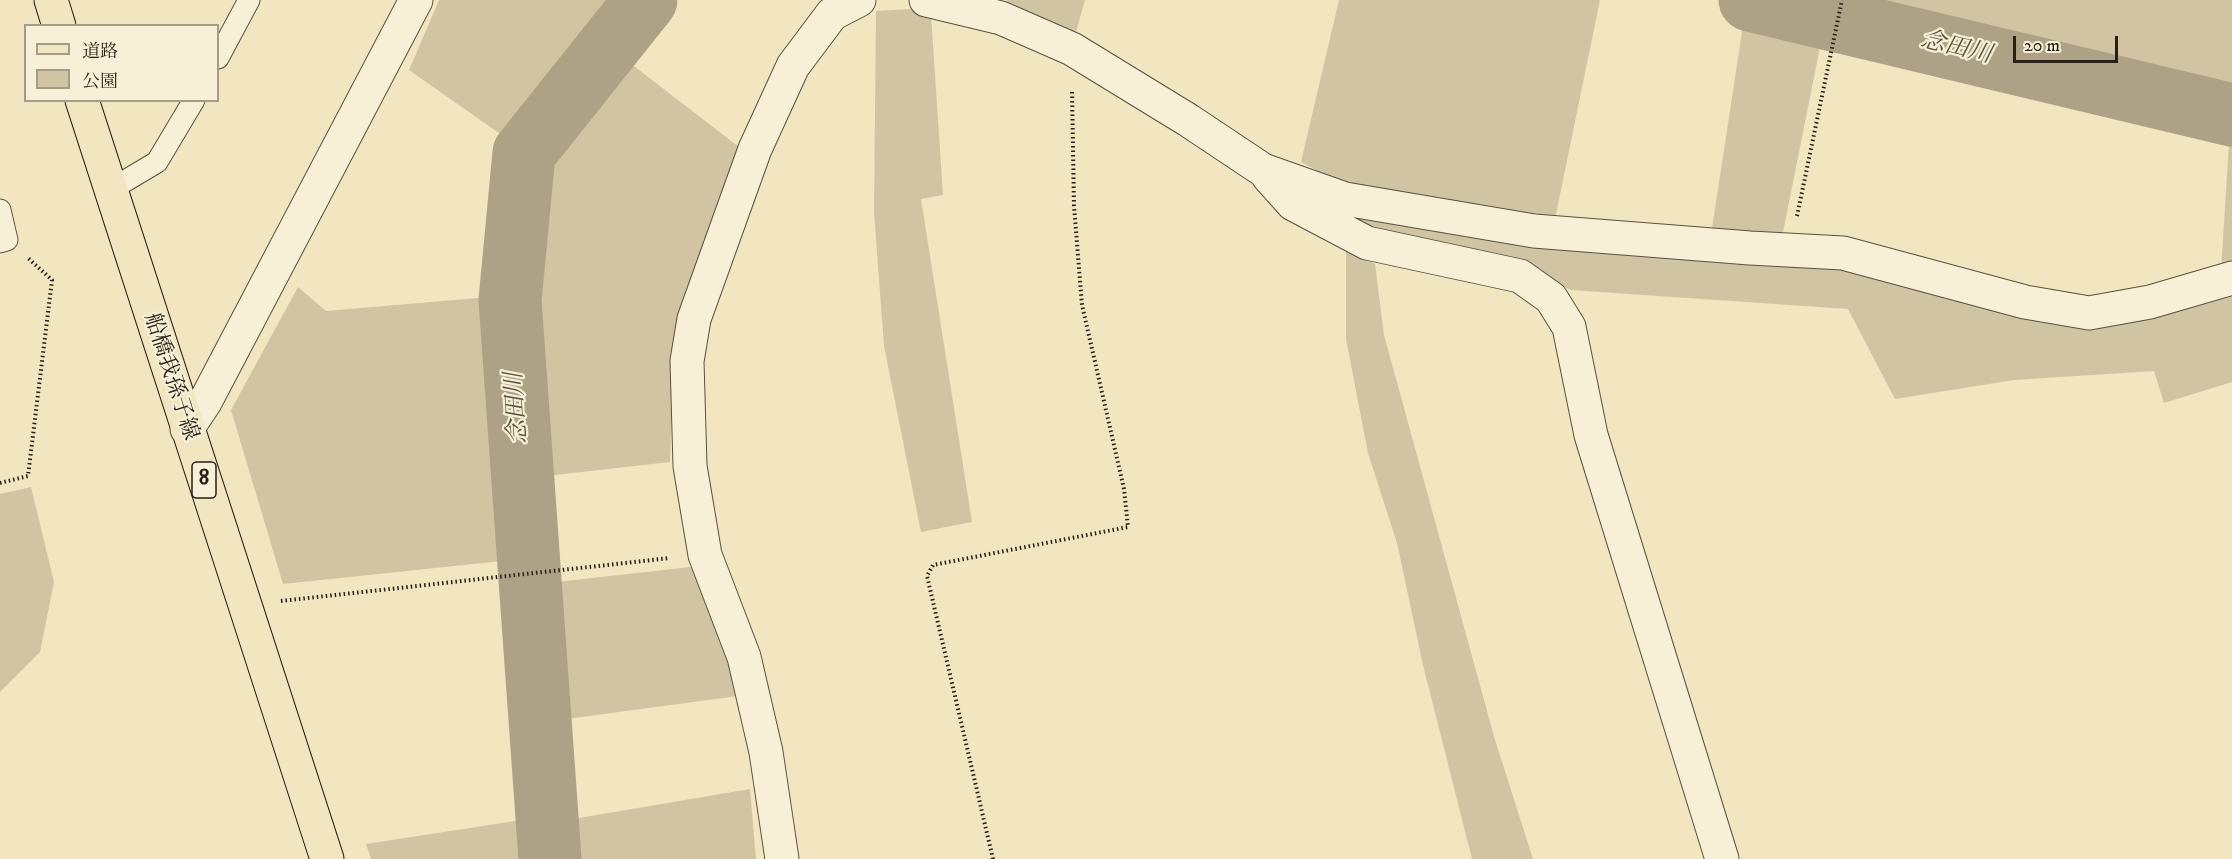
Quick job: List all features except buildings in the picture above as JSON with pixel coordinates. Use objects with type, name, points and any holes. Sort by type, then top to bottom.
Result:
[{"type":"main road","points":[[51,0],[58,24]]},
{"type":"main road","name":"船橋我孫子線","points":[[83,102],[327,859]]},
{"type":"street","points":[[187,429],[205,402],[416,0]]},
{"type":"street","points":[[782,859],[766,752],[744,657],[705,555],[690,466],[687,361],[694,319],[755,149],[793,66],[832,14],[859,0]]},
{"type":"street","points":[[926,0],[1001,18],[1072,50],[1188,120],[1263,170],[1345,199],[1534,231],[1843,253],[2025,302],[2089,313],[2150,302],[2232,278]]},
{"type":"street","points":[[1263,170],[1293,204],[1367,243],[1520,276],[1551,298],[1569,327],[1591,435],[1722,859]]},
{"type":"lane","points":[[219,56],[249,0]]},
{"type":"lane","points":[[110,190],[157,162],[193,102]]},
{"type":"lane","points":[[0,210],[3,241]]},
{"type":"path","points":[[1790,250],[1842,0]]},
{"type":"path","points":[[993,859],[927,576],[933,565],[1128,527],[1124,489],[1082,305],[1074,206],[1072,50]]},
{"type":"path","points":[[0,483],[28,476],[52,280],[3,241]]},
{"type":"path","points":[[244,606],[705,555]]},
{"type":"green space","points":[[439,0],[629,0],[513,143],[409,70]]},
{"type":"green space","points":[[1007,0],[1085,0],[1074,39],[1006,6]]},
{"type":"green space","points":[[1339,0],[1600,0],[1555,219],[1346,186],[1301,162]]},
{"type":"green space","points":[[1859,0],[2232,0],[2232,105],[1856,15]]},
{"type":"green space","points":[[911,9],[931,15],[943,195],[921,199],[972,522],[921,532],[884,346],[874,212],[876,11]]},
{"type":"green space","points":[[1745,12],[1824,27],[1781,242],[1711,235]]},
{"type":"green space","points":[[617,53],[739,147],[674,349],[670,462],[537,477],[519,298],[533,157]]},
{"type":"green space","points":[[2230,128],[2232,128],[2232,268],[2221,271]]},
{"type":"green space","points":[[1345,208],[1789,258],[2023,310],[2232,285],[2232,382],[2164,403],[2154,371],[2014,380],[1895,399],[1848,309],[1571,290],[1537,274],[1366,234]]},
{"type":"green space","points":[[1346,251],[1375,264],[1384,335],[1495,740],[1533,859],[1472,859],[1423,665],[1397,543],[1368,453],[1346,339]]},
{"type":"green space","points":[[298,287],[326,311],[501,296],[521,559],[283,584],[231,410]]},
{"type":"green space","points":[[31,487],[54,582],[40,652],[0,692],[0,494]]},
{"type":"green space","points":[[700,566],[730,648],[738,696],[552,721],[538,584]]},
{"type":"green space","points":[[750,789],[756,859],[564,859],[561,821]]},
{"type":"green space","points":[[541,817],[544,859],[371,859],[366,844]]},
{"type":"waterway","name":"念田川","points":[[550,859],[510,300],[524,153],[646,0]]},
{"type":"waterway","name":"念田川","points":[[1750,0],[2232,115]]}]
